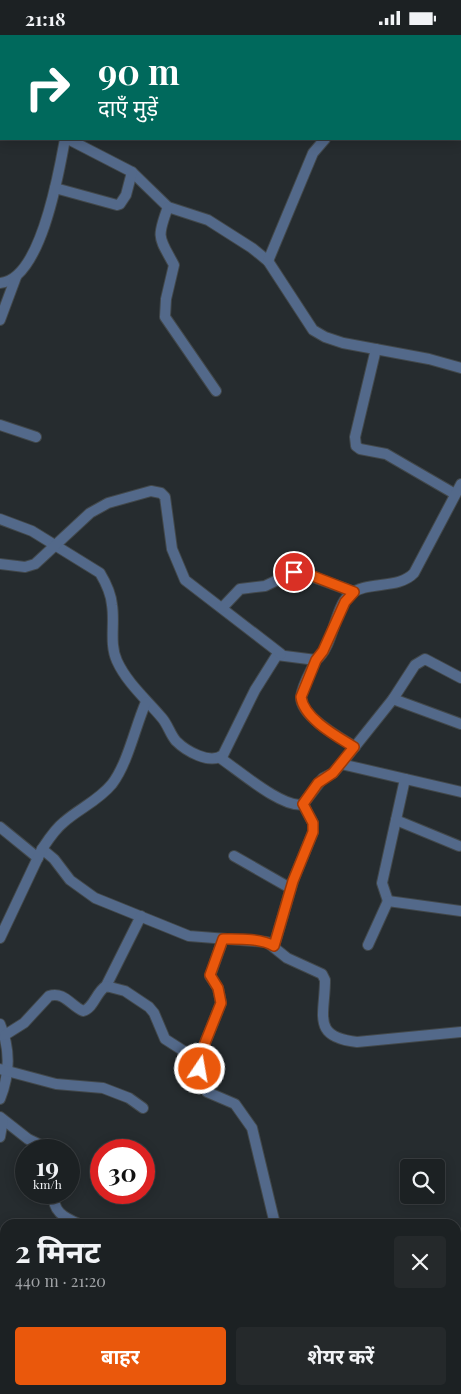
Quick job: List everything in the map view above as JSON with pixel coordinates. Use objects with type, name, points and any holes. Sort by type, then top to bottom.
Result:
[{"type":"street","points":[[0,320],[16,277],[48,219],[66,140]]},
{"type":"street","points":[[68,140],[132,172],[168,207],[208,220],[268,261],[313,329],[325,337],[343,343],[430,359],[461,368]]},
{"type":"street","points":[[268,261],[313,153],[324,140]]},
{"type":"street","points":[[55,187],[120,204],[126,195],[132,172]]},
{"type":"street","points":[[168,207],[159,234],[160,241],[174,265],[166,299],[165,317],[216,391]]},
{"type":"street","points":[[0,283],[8,282],[16,277]]},
{"type":"street","points":[[376,349],[355,437],[356,446],[360,449],[386,453],[455,494]]},
{"type":"street","points":[[0,425],[36,437]]},
{"type":"street","points":[[354,747],[327,730],[306,710],[302,702],[302,691],[316,660],[323,651],[347,597],[354,592],[410,578],[461,484]]},
{"type":"street","points":[[0,564],[31,566],[100,507],[142,492],[161,493],[167,503],[174,557],[185,580],[281,653],[305,660],[316,660]]},
{"type":"street","points":[[0,519],[32,531],[100,573],[106,584],[112,605],[113,643],[118,663],[146,702],[163,719],[171,735],[181,746],[208,759],[220,758],[274,795],[291,804],[303,804]]},
{"type":"street","points":[[222,608],[240,589],[265,586],[294,572],[305,573],[354,592]]},
{"type":"street","points":[[220,758],[255,689],[274,658],[281,653]]},
{"type":"street","points":[[303,804],[318,783],[333,773],[341,764],[393,699],[415,665],[425,659],[461,678]]},
{"type":"street","points":[[393,699],[461,724]]},
{"type":"street","points":[[0,939],[40,853],[63,823],[100,796],[112,783],[122,767],[146,702]]},
{"type":"street","points":[[341,764],[461,792]]},
{"type":"street","points":[[368,945],[388,901],[382,883],[404,779]]},
{"type":"street","points":[[274,946],[290,888],[313,832],[313,823],[303,804]]},
{"type":"street","points":[[396,819],[459,846]]},
{"type":"street","points":[[0,827],[40,853],[79,888],[95,898],[182,934],[259,941],[274,946],[287,958],[322,974],[325,981],[323,1025],[329,1033],[343,1040],[357,1042],[461,1032]]},
{"type":"street","points":[[234,856],[290,888]]},
{"type":"street","points":[[388,901],[394,900],[461,911]]},
{"type":"street","points":[[5,1035],[24,1023],[49,997],[59,995],[84,1011],[88,1010],[106,986],[140,916]]},
{"type":"street","points":[[200,1069],[205,1043],[221,1003],[218,988],[210,975],[223,939]]},
{"type":"street","points":[[106,986],[125,991],[149,1007],[154,1013],[165,1039],[194,1057],[207,1092],[235,1104],[252,1128],[274,1219]]},
{"type":"street","points":[[0,1024],[5,1035],[5,1070],[0,1099]]},
{"type":"street","points":[[5,1070],[56,1084],[103,1088],[129,1098],[143,1109]]},
{"type":"street","points":[[0,1137],[1,1118]]},
{"type":"street","points":[[1,1118],[28,1139]]},
{"type":"street","points":[[54,1204],[57,1211],[71,1219]]},
{"type":"route","points":[[200,1069],[205,1043],[211,1026],[219,1013],[221,1003],[221,995],[210,975],[210,971],[223,939],[267,942],[274,946],[287,898],[312,837],[314,826],[303,804],[318,783],[333,773],[354,747],[327,730],[306,710],[301,697],[316,660],[323,651],[347,597],[354,592],[305,573],[294,572]]}]
